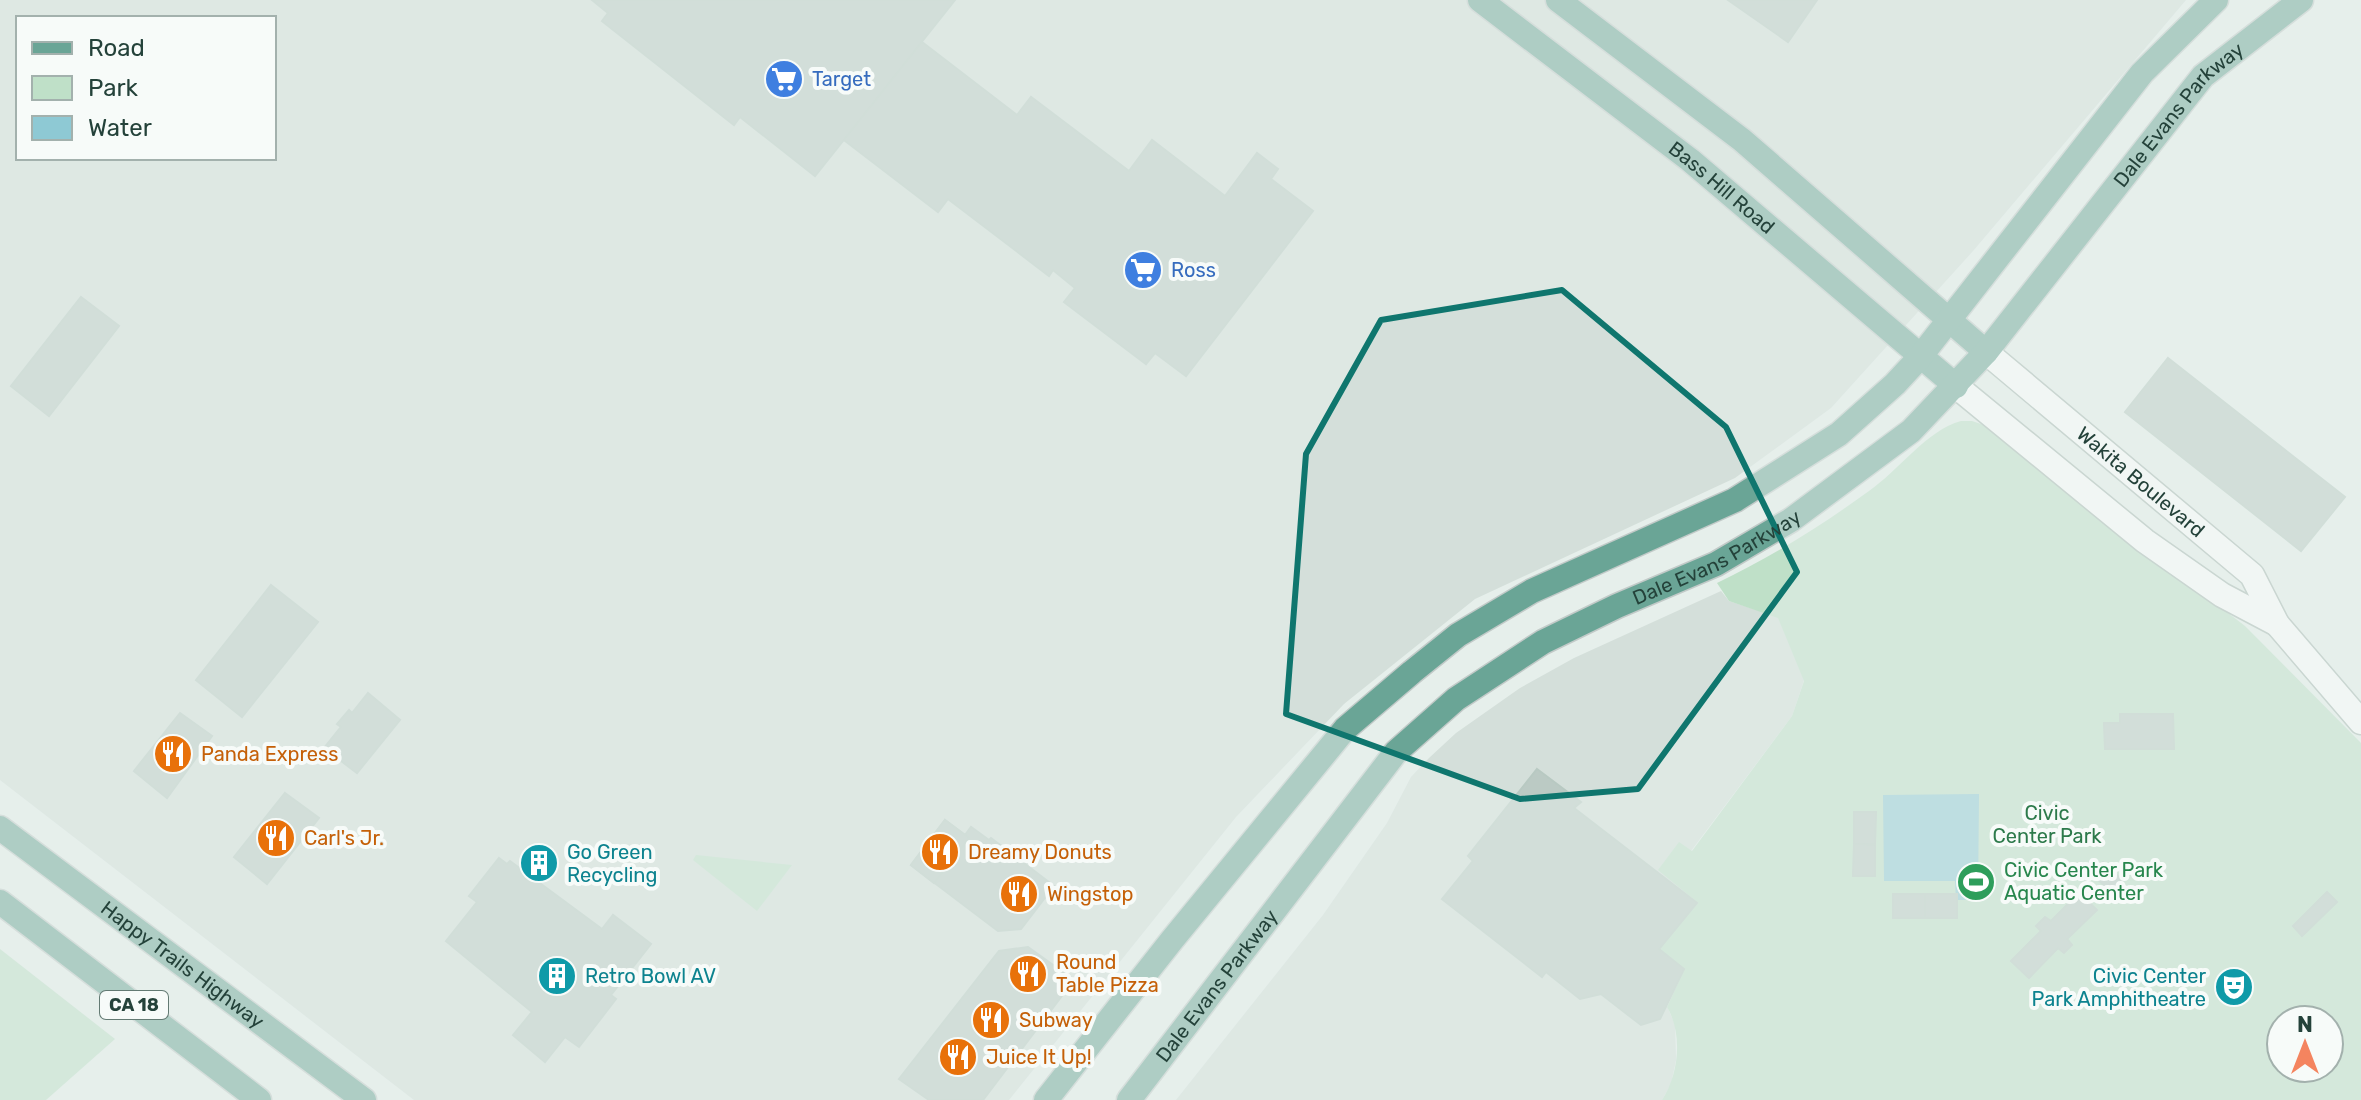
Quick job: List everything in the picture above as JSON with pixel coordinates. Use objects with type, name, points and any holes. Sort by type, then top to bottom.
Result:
[{"type":"main road","name":"Bass Hill Road","points":[[1480,0],[1690,160],[1956,386]]},
{"type":"main road","points":[[1558,0],[1742,140],[1986,352]]},
{"type":"main road","name":"Dale Evans Parkway","points":[[1046,1100],[1345,729],[1458,635],[1532,591],[1735,500],[1839,434],[1920,357],[2142,73],[2216,0]]},
{"type":"main road","name":"Dale Evans Parkway","points":[[1129,1100],[1387,763],[1456,699],[1543,642],[1617,606],[1716,564],[1791,520],[1911,431],[1986,352],[2203,76],[2301,0]]},
{"type":"main road","name":"Happy Trails Highway","points":[[0,828],[364,1100]]},
{"type":"main road","name":"CA 18","points":[[0,902],[259,1100]]},
{"type":"street","name":"Wakita Boulevard","points":[[1986,352],[2252,575],[2277,624],[2358,717]]},
{"type":"street","name":"Wakita Boulevard","points":[[1956,386],[2145,541],[2222,595],[2277,624]]},
{"type":"highlighted area","points":[[1562,290],[1726,427],[1797,572],[1638,789],[1520,799],[1286,714],[1306,454],[1381,320]]},
{"type":"shaded area","points":[[0,0],[2186,0],[1973,251],[1831,408],[1735,478],[1475,599],[1344,704],[1236,817],[1009,1100],[414,1100],[0,780]]},
{"type":"shaded area","points":[[1721,591],[1729,601],[1778,617],[1804,680],[1792,716],[1691,851],[1699,903],[1684,969],[1667,1006],[1675,1025],[1676,1060],[1671,1084],[1662,1100],[1176,1100],[1323,915],[1387,823],[1411,777],[1429,758],[1456,733],[1520,688],[1574,658]]},
{"type":"green space","name":"Civic Center Park","points":[[1961,421],[1984,425],[2245,626],[2361,743],[2361,1100],[1662,1100],[1672,1078],[1677,1054],[1675,1029],[1667,1007],[1684,970],[1659,949],[1698,903],[1658,870],[1679,842],[1692,851],[1792,716],[1804,681],[1778,618],[1729,601],[1717,583],[1776,552],[1833,516],[1880,483],[1936,433]]},
{"type":"green space","points":[[696,855],[792,865],[757,911],[693,860]]},
{"type":"green space","points":[[0,949],[115,1039],[46,1100],[0,1100]]},
{"type":"water","points":[[1979,794],[1978,900],[1956,900],[1955,881],[1884,881],[1883,795]]},
{"type":"building","name":"Target","points":[[592,0],[955,0],[815,176],[740,117],[734,125],[602,21],[608,13]]},
{"type":"building","points":[[1728,0],[1817,0],[1788,42]]},
{"type":"building","points":[[922,42],[1017,115],[1031,97],[1129,171],[1152,140],[1225,196],[1257,153],[1278,169],[1271,179],[1313,211],[1186,376],[1155,353],[1146,364],[1064,302],[1075,288],[1053,270],[1049,276],[948,199],[938,212],[844,140]]},
{"type":"building","points":[[81,297],[119,326],[49,416],[11,386]]},
{"type":"building","points":[[2168,358],[2345,497],[2301,551],[2125,412]]},
{"type":"building","points":[[271,585],[318,622],[242,717],[196,680]]},
{"type":"building","points":[[368,693],[400,720],[357,773],[324,748],[341,727],[337,724],[349,710],[352,713]]},
{"type":"building","name":"Panda Express","points":[[180,713],[212,736],[167,798],[134,771]]},
{"type":"building","points":[[2120,714],[2173,714],[2174,749],[2105,749],[2104,723],[2120,723]]},
{"type":"building","points":[[1537,769],[1581,802],[1574,808],[1697,903],[1659,949],[1684,969],[1660,1019],[1641,1025],[1601,994],[1580,999],[1546,972],[1542,977],[1442,899],[1473,861],[1468,856]]},
{"type":"building","name":"Carl's Jr.","points":[[285,793],[319,818],[267,884],[234,857]]},
{"type":"building","points":[[1854,812],[1876,812],[1875,844],[1854,844]]},
{"type":"building","points":[[945,820],[965,835],[971,827],[989,840],[991,838],[1054,886],[1021,929],[998,931],[911,865]]},
{"type":"building","name":"Dreamy Donuts","points":[[945,820],[969,838],[934,883],[911,865]]},
{"type":"building","points":[[1854,844],[1875,845],[1875,876],[1853,876]]},
{"type":"building","name":"Go Green Recycling","points":[[534,852],[551,865],[543,875],[526,861]]},
{"type":"building","name":"Retro Bowl AV","points":[[499,858],[507,864],[510,861],[602,929],[613,915],[651,944],[611,995],[616,999],[579,1047],[565,1037],[545,1062],[513,1035],[532,1012],[446,941],[477,902],[469,896]]},
{"type":"building","points":[[2103,862],[2122,880],[2111,892],[2091,873]]},
{"type":"building","points":[[2327,892],[2337,902],[2302,936],[2293,926]]},
{"type":"building","points":[[2079,893],[2097,910],[2067,939],[2072,945],[2064,953],[2058,948],[2029,978],[2011,961],[2041,931],[2036,926],[2045,917],[2051,921]]},
{"type":"building","points":[[1893,894],[1925,894],[1925,918],[1893,918]]},
{"type":"building","points":[[1925,894],[1957,894],[1957,918],[1925,918]]},
{"type":"building","points":[[1028,947],[1074,980],[983,1100],[929,1100],[899,1079],[999,951]]},
{"type":"place","name":"Target","points":[[784,79]]},
{"type":"place","name":"Ross","points":[[1143,270]]},
{"type":"place","name":"Panda Express","points":[[173,754]]},
{"type":"place","name":"Carl's Jr.","points":[[276,838]]},
{"type":"place","name":"Dreamy Donuts","points":[[940,852]]},
{"type":"place","name":"Go Green Recycling","points":[[539,863]]},
{"type":"place","name":"Civic Center Park Aquatic Center","points":[[1976,882]]},
{"type":"place","name":"Wingstop","points":[[1019,894]]},
{"type":"place","name":"Round Table Pizza","points":[[1028,974]]},
{"type":"place","name":"Retro Bowl AV","points":[[557,976]]},
{"type":"place","name":"Civic Center Park Amphitheatre","points":[[2234,987]]},
{"type":"place","name":"Subway","points":[[991,1020]]},
{"type":"place","name":"Juice It Up!","points":[[958,1057]]}]
